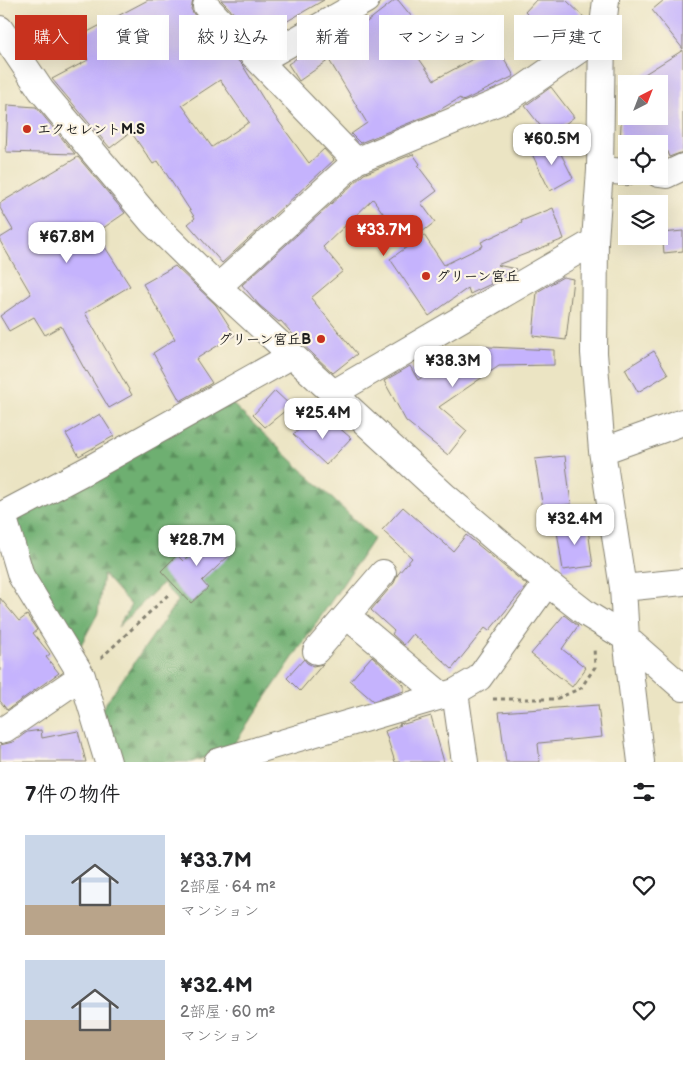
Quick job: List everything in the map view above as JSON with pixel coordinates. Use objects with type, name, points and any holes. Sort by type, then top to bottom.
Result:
[{"type":"street","points":[[259,61],[366,0]]},
{"type":"street","points":[[604,15],[606,0]]},
{"type":"street","points":[[206,6],[356,161]]},
{"type":"street","points":[[0,30],[41,90],[140,208],[218,287],[446,497],[546,583],[587,614],[626,638],[683,688]]},
{"type":"street","points":[[218,287],[356,161],[512,96],[564,60]]},
{"type":"street","points":[[602,60],[600,170],[595,241],[594,353],[602,451],[623,588],[626,638],[641,762]]},
{"type":"street","points":[[600,170],[618,171]]},
{"type":"street","points":[[332,394],[595,241]]},
{"type":"street","points":[[108,762],[82,676],[22,576],[1,516],[291,356]]},
{"type":"street","points":[[602,451],[683,422]]},
{"type":"street","points":[[316,651],[383,574]]},
{"type":"street","points":[[623,588],[683,582]]},
{"type":"street","points":[[217,762],[448,694],[479,678],[546,583]]},
{"type":"street","points":[[347,616],[448,694],[465,762]]},
{"type":"street","points":[[0,730],[6,729],[82,676]]},
{"type":"path","points":[[82,676],[169,594]]},
{"type":"path","points":[[448,694],[484,699],[556,699],[582,688],[594,667],[594,641],[587,614]]},
{"type":"green space","points":[[226,398],[374,538],[231,749],[191,762],[115,762],[101,710],[178,600],[162,584],[118,627],[131,605],[103,574],[98,613],[77,652],[29,574],[13,521]]},
{"type":"building","points":[[148,0],[193,0],[191,9],[194,15],[179,15],[179,60],[237,60],[309,163],[324,149],[334,160],[222,263],[188,224],[195,218],[158,161],[153,164],[131,132],[110,148],[52,79],[88,60],[87,32],[97,27],[97,60],[169,60],[169,15],[120,15]],"holes":[[[220,80],[249,122],[212,147],[182,105]]]},
{"type":"building","points":[[221,0],[324,0],[287,21],[287,15],[236,15]]},
{"type":"building","points":[[395,0],[398,0],[410,15],[379,15],[379,60],[420,60],[434,80],[471,60],[504,60],[504,58],[514,76],[465,100],[462,101],[460,98],[436,112],[360,143],[351,134],[367,123],[329,60],[369,60],[369,20]]},
{"type":"building","points":[[536,0],[566,0],[582,15],[528,15],[525,12]]},
{"type":"building","points":[[664,0],[683,0],[683,49],[652,10]]},
{"type":"building","points":[[683,50],[683,152],[669,157],[668,135],[620,135],[621,125],[668,125],[668,75],[643,75]]},
{"type":"building","points":[[297,58],[297,60],[329,60],[299,81],[288,64]]},
{"type":"building","points":[[551,87],[574,117],[549,137],[525,106]]},
{"type":"building","name":"エクセレントM.S","points":[[8,105],[36,107],[75,154],[6,152]]},
{"type":"building","points":[[555,142],[573,178],[550,191],[532,154]]},
{"type":"building","points":[[413,154],[420,164],[418,166],[437,191],[421,203],[435,222],[422,232],[444,265],[483,246],[481,242],[522,223],[521,221],[553,208],[564,239],[497,265],[516,269],[490,281],[491,284],[470,294],[468,288],[429,316],[390,259],[407,247],[373,199],[323,247],[343,271],[311,298],[357,354],[333,373],[281,321],[279,322],[259,305],[242,285],[364,174]]},
{"type":"building","points":[[78,157],[125,213],[96,233],[130,286],[85,313],[132,395],[109,408],[86,372],[61,326],[45,335],[34,317],[9,331],[0,316],[31,294],[0,241],[0,238],[13,230],[0,208],[0,203]]},
{"type":"building","points":[[683,231],[683,251],[664,253],[663,245],[668,245],[668,232]]},
{"type":"building","points":[[175,266],[216,305],[235,335],[196,359],[212,383],[180,401],[153,353],[175,339],[143,284]]},
{"type":"building","points":[[563,277],[573,279],[566,340],[533,336],[537,292]]},
{"type":"building","points":[[468,346],[554,350],[554,365],[499,366],[439,407],[467,431],[448,455],[406,421],[384,381],[410,366],[418,380]]},
{"type":"building","points":[[654,351],[668,374],[638,392],[625,369]]},
{"type":"building","points":[[275,391],[291,406],[265,427],[253,415]]},
{"type":"building","points":[[100,414],[114,436],[79,456],[66,434]]},
{"type":"building","points":[[315,420],[323,428],[330,420],[351,438],[326,465],[293,434]]},
{"type":"building","points":[[565,456],[571,504],[543,509],[535,459]]},
{"type":"building","points":[[403,507],[453,551],[466,535],[527,585],[489,631],[485,628],[452,669],[413,634],[404,645],[392,634],[394,631],[371,610],[412,558],[382,530]]},
{"type":"building","points":[[587,522],[593,566],[563,570],[556,525]]},
{"type":"building","points":[[213,532],[233,552],[202,581],[208,588],[191,603],[161,571],[177,555],[183,561]]},
{"type":"building","points":[[0,598],[19,621],[27,615],[37,630],[33,633],[50,654],[46,657],[59,673],[7,710],[0,701]]},
{"type":"building","points":[[564,615],[578,626],[562,649],[586,668],[572,687],[531,654]]},
{"type":"building","points":[[372,656],[404,685],[404,691],[373,701],[350,681]]},
{"type":"building","points":[[304,659],[313,666],[323,664],[300,691],[287,678]]},
{"type":"building","points":[[598,705],[602,737],[539,743],[540,762],[506,762],[499,712]]},
{"type":"building","points":[[431,716],[444,762],[395,762],[385,731],[401,725],[399,724]]},
{"type":"building","points":[[41,730],[42,738],[78,731],[86,762],[0,762],[0,745],[13,742],[27,732]]},
{"type":"place","name":"エクセレントM.S","points":[[27,129]]},
{"type":"place","name":"グリーン宮丘","points":[[426,276]]},
{"type":"place","name":"グリーン宮丘B","points":[[321,339]]}]
